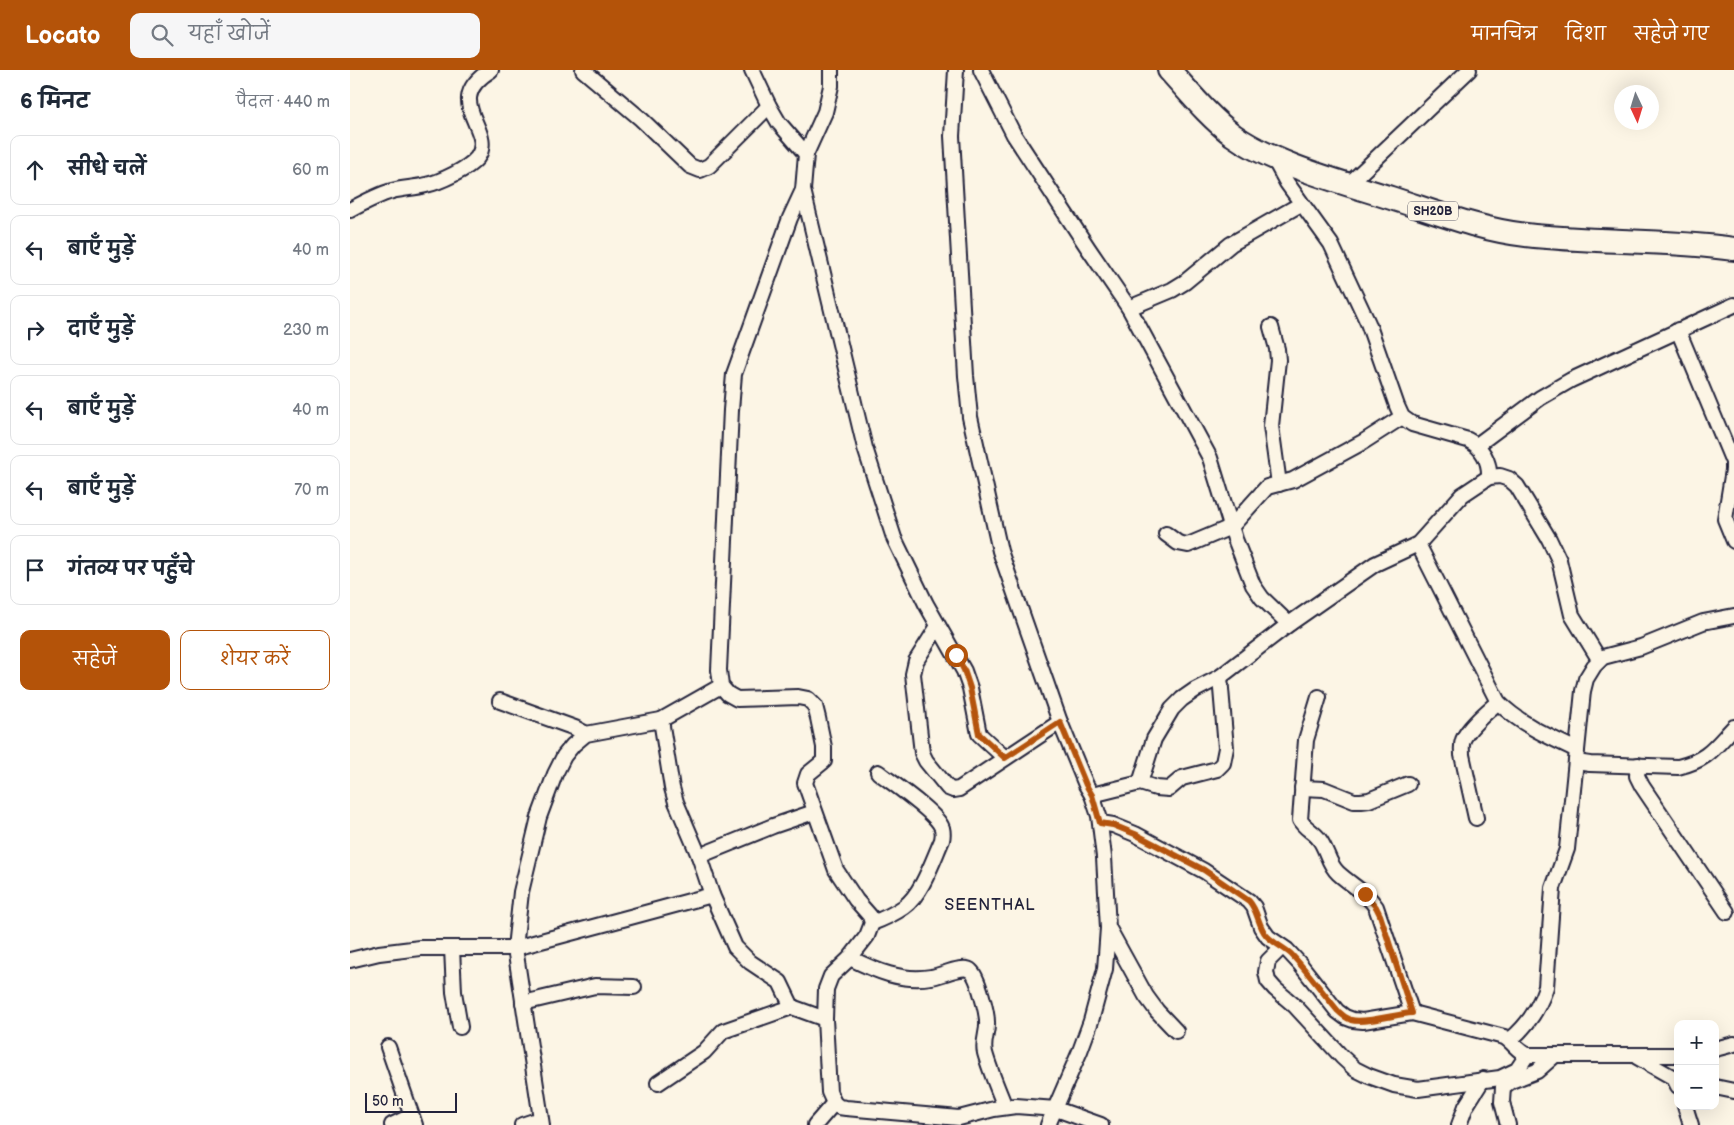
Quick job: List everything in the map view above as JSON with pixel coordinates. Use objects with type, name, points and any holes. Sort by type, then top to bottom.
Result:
[{"type":"main road","name":"SH20B","points":[[1169,70],[1227,130],[1273,157],[1466,222],[1524,235],[1698,244],[1734,249]]},
{"type":"street","points":[[350,210],[392,191],[427,185],[445,179],[477,158],[481,144],[480,132],[468,103],[469,93],[475,82],[490,70]]},
{"type":"street","points":[[583,70],[642,119],[694,169],[700,170],[709,166],[769,106]]},
{"type":"street","points":[[752,70],[779,123],[806,154]]},
{"type":"street","points":[[831,70],[831,86],[825,112],[806,154],[803,190],[865,448],[894,538],[938,626],[964,670],[970,688],[979,734],[1005,758]]},
{"type":"street","points":[[956,70],[952,136],[970,416],[1000,551],[1060,722],[1092,795],[1100,823],[1108,928],[1105,970],[1091,1021],[1048,1125]]},
{"type":"street","points":[[981,70],[1014,135],[1130,308],[1210,458],[1232,527],[1257,592],[1289,624]]},
{"type":"street","points":[[1349,184],[1469,70]]},
{"type":"street","points":[[1273,157],[1286,183],[1336,252],[1368,323],[1402,417],[1412,424],[1477,444],[1488,466],[1489,477]]},
{"type":"street","points":[[803,190],[790,218],[734,374],[730,410],[719,670],[721,686],[728,694],[737,699],[798,697],[808,699],[815,706],[824,747],[824,761],[808,774],[804,783],[836,870],[856,900],[870,916],[872,924],[867,936],[850,958],[830,976],[827,982],[824,1019],[829,1092],[834,1103],[839,1107],[961,1122],[1005,1107],[1016,1106],[1056,1109],[1101,1125]]},
{"type":"street","points":[[1130,308],[1172,290],[1185,282],[1231,244],[1301,204]]},
{"type":"street","points":[[1477,444],[1540,398],[1571,380],[1734,305]]},
{"type":"street","points":[[1271,327],[1278,360],[1271,426],[1279,484]]},
{"type":"street","points":[[1678,330],[1733,462],[1725,512],[1732,532]]},
{"type":"street","points":[[1166,534],[1178,543],[1188,545],[1232,527],[1263,490],[1271,485],[1293,480],[1363,442],[1402,417]]},
{"type":"street","points":[[1140,784],[1154,738],[1172,709],[1182,699],[1220,677],[1289,624],[1375,564],[1418,544],[1462,495],[1489,477],[1500,476],[1509,479],[1521,493],[1555,550],[1572,615],[1599,659]]},
{"type":"street","points":[[1418,544],[1498,702],[1519,720],[1590,764],[1678,767],[1700,761],[1734,727]]},
{"type":"street","points":[[1510,1040],[1524,1028],[1544,995],[1546,988],[1553,888],[1567,849],[1583,691],[1586,679],[1599,659],[1605,656],[1641,647],[1703,622],[1734,616]]},
{"type":"street","points":[[938,626],[916,661],[913,674],[920,746],[926,761],[948,788],[953,790],[959,789],[1060,722]]},
{"type":"street","points":[[1092,795],[1140,784],[1169,789],[1182,778],[1217,769],[1223,763],[1226,748],[1220,677]]},
{"type":"street","points":[[522,1125],[541,1122],[515,948],[521,892],[539,817],[554,774],[564,756],[586,734],[661,720],[721,686]]},
{"type":"street","points":[[1319,697],[1306,740],[1300,820],[1302,824],[1318,837],[1334,868],[1365,894],[1376,907],[1412,1013]]},
{"type":"street","points":[[500,701],[575,728],[586,734]]},
{"type":"street","points":[[1476,818],[1462,755],[1462,745],[1468,731],[1498,702]]},
{"type":"street","points":[[661,720],[674,795],[712,895],[735,947],[750,962],[780,982],[792,1008]]},
{"type":"street","points":[[1638,765],[1637,776],[1647,793],[1727,912]]},
{"type":"street","points":[[872,924],[904,907],[912,899],[925,878],[943,834],[939,822],[920,804],[878,772]]},
{"type":"street","points":[[1302,788],[1324,789],[1354,801],[1361,801],[1369,800],[1408,784]]},
{"type":"street","points":[[698,856],[814,812]]},
{"type":"street","points":[[1100,823],[1119,827],[1135,834],[1204,870],[1249,901],[1254,907],[1264,932],[1300,964],[1345,1017],[1353,1020],[1363,1020],[1412,1013],[1488,1032],[1510,1040],[1517,1050],[1527,1055],[1674,1054]]},
{"type":"street","points":[[350,960],[379,953],[411,949],[515,948],[712,895]]},
{"type":"street","points":[[1108,928],[1146,996],[1176,1031]]},
{"type":"street","points":[[1282,947],[1268,961],[1266,972],[1268,980],[1274,989],[1295,1006],[1355,1069],[1370,1076],[1408,1088],[1418,1089],[1500,1078],[1517,1070],[1527,1055]]},
{"type":"street","points":[[452,948],[454,992],[460,1027]]},
{"type":"street","points":[[850,958],[877,971],[905,978],[930,978],[964,968],[971,970],[975,977],[988,1024],[984,1041],[985,1053],[1005,1107]]},
{"type":"street","points":[[523,1003],[595,986],[634,987]]},
{"type":"street","points":[[658,1083],[704,1052],[723,1031],[792,1008],[824,1019]]},
{"type":"street","points":[[1719,1048],[1734,1044]]},
{"type":"street","points":[[388,1047],[413,1121],[392,1125]]},
{"type":"street","points":[[1634,1055],[1674,1079]]},
{"type":"street","points":[[1508,1125],[1502,1102],[1503,1088],[1511,1081],[1537,1071],[1554,1056]]},
{"type":"street","points":[[1459,1125],[1466,1106],[1483,1079]]},
{"type":"street","points":[[1719,1088],[1734,1091]]},
{"type":"street","points":[[815,1125],[834,1103]]},
{"type":"street","points":[[1686,1110],[1692,1125]]},
{"type":"district","name":"SEENTHAL","points":[[990,904]]},
{"type":"route","points":[[956,655],[964,670],[970,688],[979,734],[1005,758],[1060,722],[1092,795],[1100,823],[1124,829],[1204,870],[1249,901],[1254,907],[1261,927],[1268,937],[1287,950],[1345,1017],[1353,1020],[1363,1020],[1412,1013],[1380,915],[1365,894]]}]
